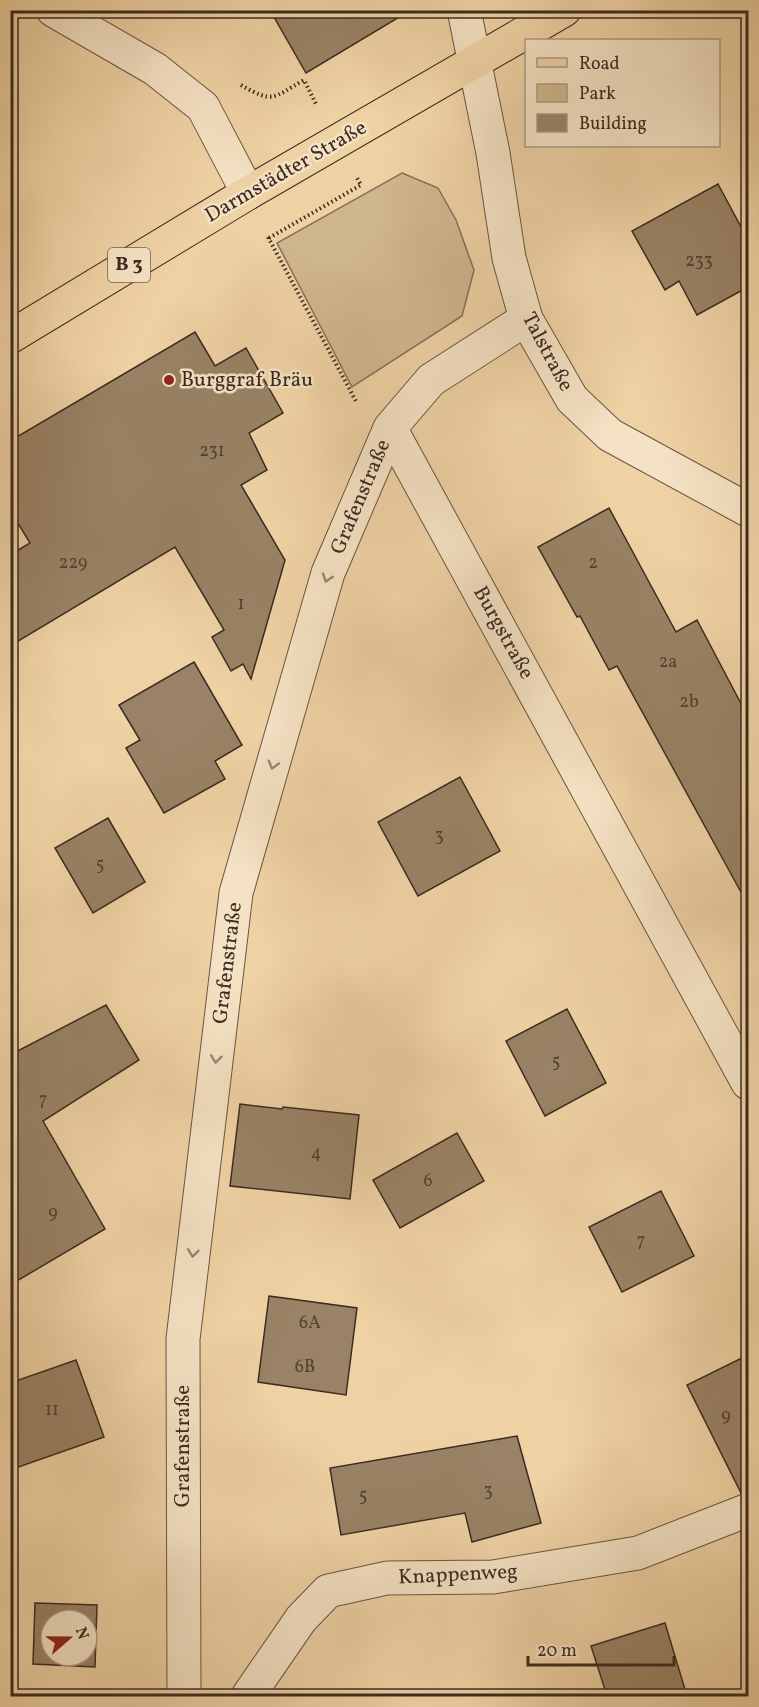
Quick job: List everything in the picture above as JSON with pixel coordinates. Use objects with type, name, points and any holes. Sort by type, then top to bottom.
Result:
[{"type":"main road","name":"Darmstädter Straße","points":[[10,337],[248,193],[564,10]]},
{"type":"street","points":[[53,10],[155,69],[203,107],[248,193]]},
{"type":"street","name":"Talstraße","points":[[464,10],[493,153],[509,258],[526,319],[572,399],[610,435],[748,510]]},
{"type":"street","name":"Grafenstraße","points":[[184,1696],[183,1339],[236,893],[328,573],[390,428],[431,380],[526,319]]},
{"type":"street","name":"Burgstraße","points":[[390,428],[748,1083]]},
{"type":"street","name":"Knappenweg","points":[[248,1696],[301,1618],[328,1591],[387,1578],[493,1577],[638,1553],[748,1510]]},
{"type":"path","points":[[232,80],[261,97],[274,97],[304,80],[361,185],[269,238]]},
{"type":"path","points":[[248,193],[269,238],[359,406],[390,428]]},
{"type":"green space","points":[[402,173],[438,188],[456,220],[474,270],[462,316],[352,387],[277,243]]},
{"type":"building","points":[[270,10],[411,10],[306,73]]},
{"type":"building","points":[[718,184],[748,240],[748,287],[697,315],[679,281],[665,290],[632,231]]},
{"type":"building","points":[[195,332],[215,366],[246,348],[283,413],[249,433],[267,470],[241,485],[285,560],[251,679],[243,664],[231,671],[212,637],[224,630],[175,547],[10,646],[10,555],[30,543],[10,510],[10,441]]},
{"type":"building","points":[[609,508],[676,632],[697,620],[748,717],[748,905],[617,666],[609,670],[580,616],[577,617],[538,547]]},
{"type":"building","points":[[194,662],[242,745],[215,761],[225,779],[164,813],[126,748],[140,740],[119,705]]},
{"type":"building","points":[[460,777],[500,851],[418,896],[378,822]]},
{"type":"building","points":[[108,818],[145,882],[93,913],[55,848]]},
{"type":"building","points":[[106,1005],[139,1060],[43,1121],[105,1229],[10,1285],[10,1055]]},
{"type":"building","points":[[567,1009],[606,1083],[545,1116],[506,1041]]},
{"type":"building","points":[[240,1104],[359,1115],[350,1199],[230,1186]]},
{"type":"building","points":[[457,1133],[484,1181],[400,1228],[373,1180]]},
{"type":"building","points":[[661,1191],[694,1256],[622,1292],[589,1227]]},
{"type":"building","points":[[269,1296],[357,1308],[346,1395],[258,1382]]},
{"type":"building","points":[[748,1355],[748,1492],[741,1493],[687,1385]]},
{"type":"building","points":[[76,1360],[104,1437],[10,1470],[10,1383]]},
{"type":"building","points":[[517,1436],[541,1523],[472,1542],[465,1513],[341,1535],[330,1468]]},
{"type":"building","points":[[35,1603],[97,1605],[97,1608],[39,1608],[39,1664],[33,1664]]},
{"type":"building","points":[[665,1623],[687,1696],[607,1696],[591,1646]]},
{"type":"place","name":"Burggraf Bräu","points":[[169,380]]}]
